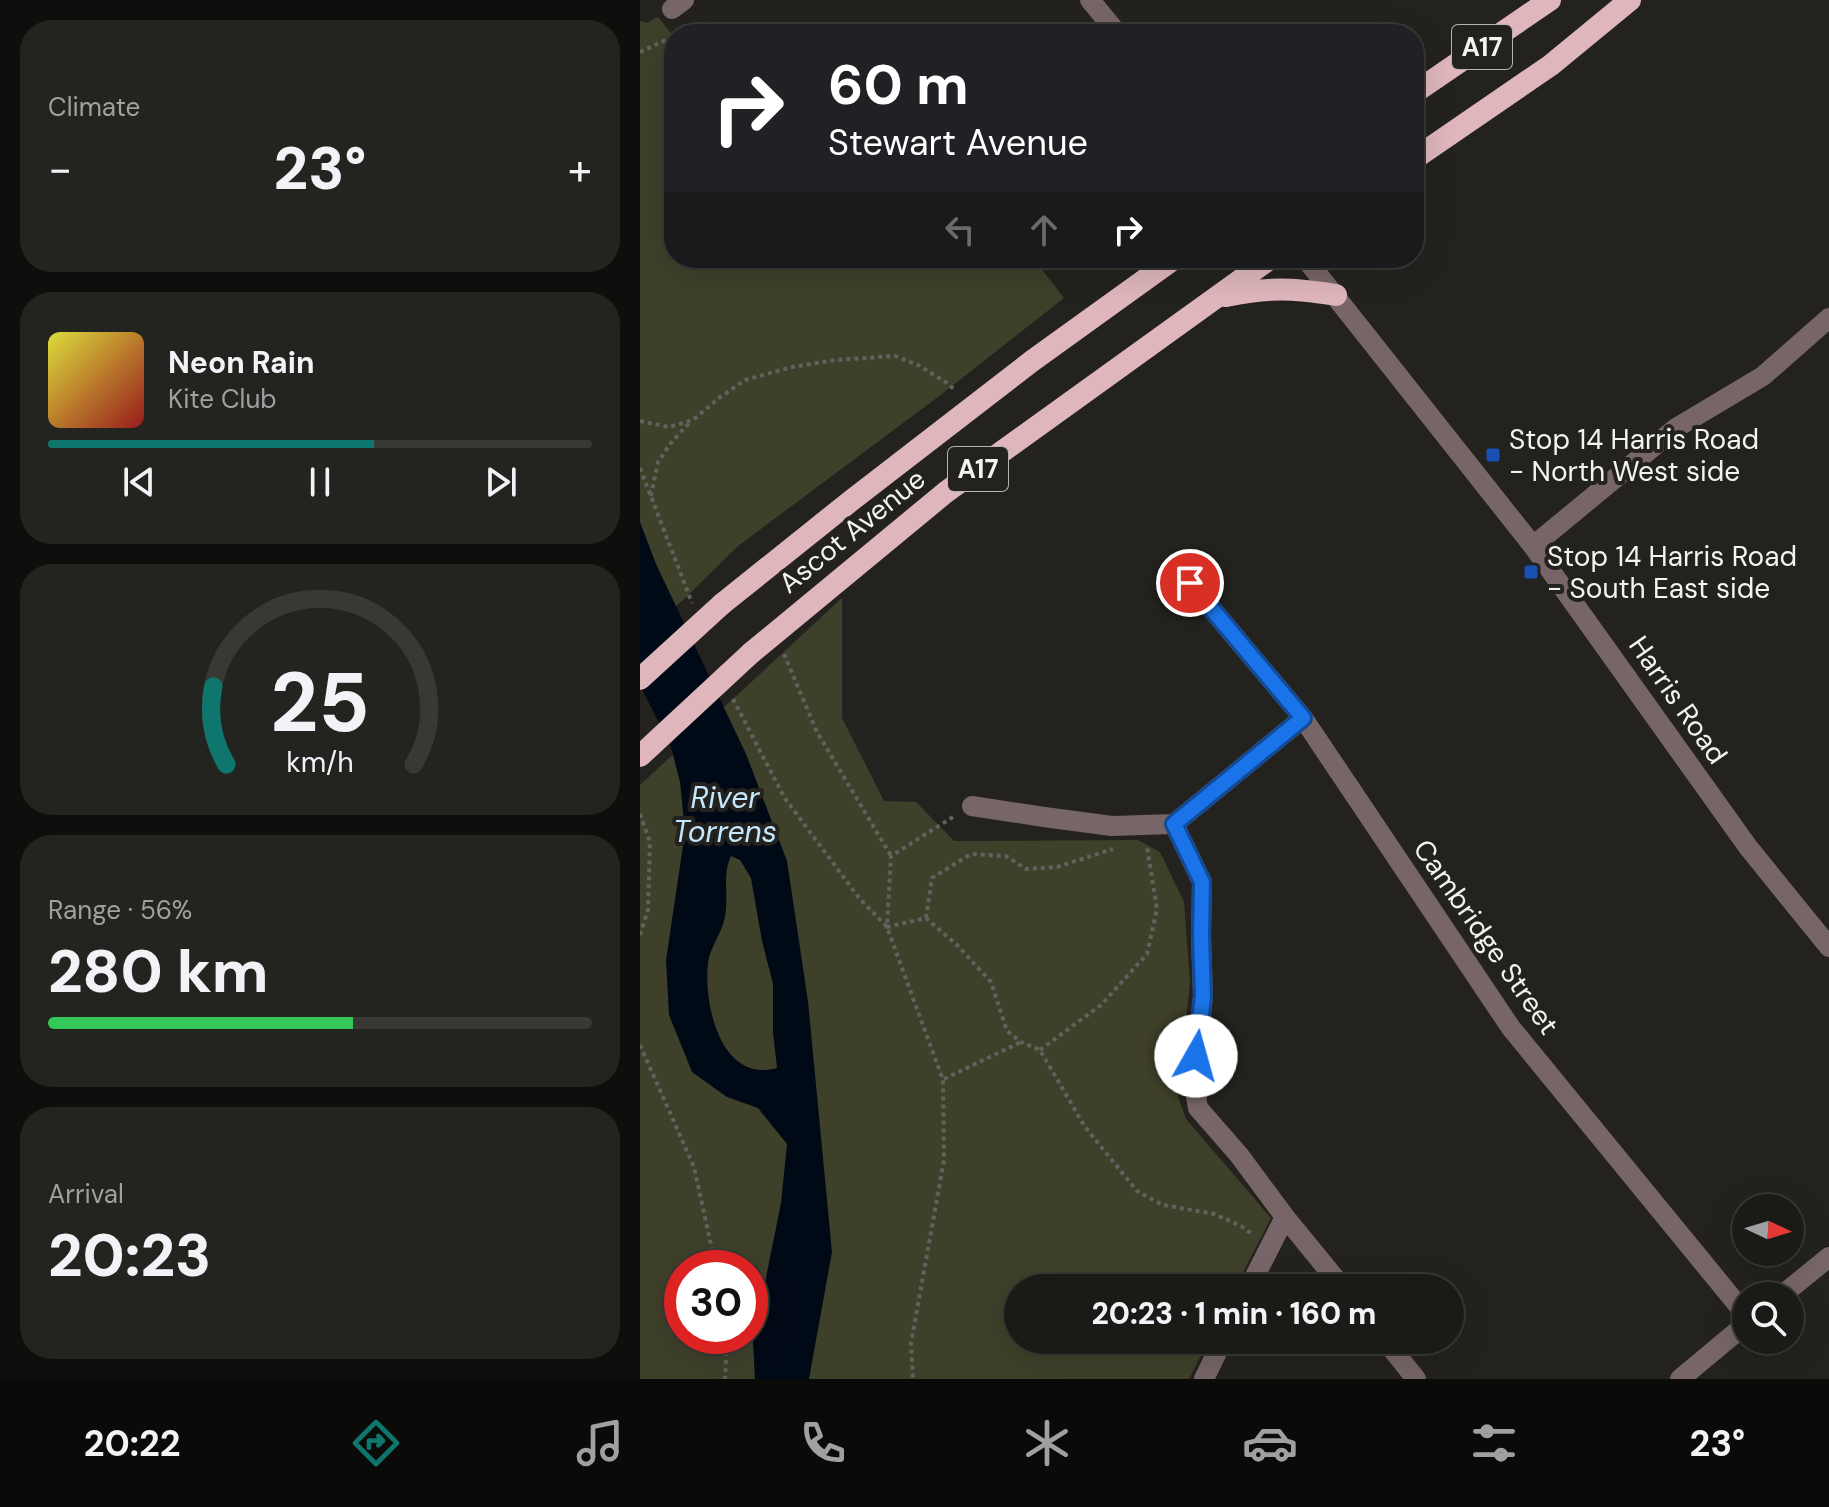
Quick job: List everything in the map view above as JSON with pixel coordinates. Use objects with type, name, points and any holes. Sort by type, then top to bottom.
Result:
[{"type":"highway","name":"A17","points":[[1424,86],[1550,0]]},
{"type":"highway","name":"A17","points":[[1424,152],[1551,65],[1630,0]]},
{"type":"highway","name":"Ascot Avenue","points":[[640,679],[722,604],[840,509],[1057,343],[1161,268]]},
{"type":"highway","name":"Ascot Avenue","points":[[640,756],[751,653],[946,492],[1257,268]]},
{"type":"highway","points":[[1215,299],[1256,289],[1301,289],[1336,295]]},
{"type":"street","points":[[1090,0],[1110,24]]},
{"type":"street","name":"Harris Road","points":[[1313,268],[1533,546],[1748,847],[1829,947]]},
{"type":"street","points":[[1533,546],[1676,428],[1763,376],[1829,318]]},
{"type":"street","name":"Cambridge Street","points":[[1190,583],[1303,718],[1511,1028],[1732,1298]]},
{"type":"street","points":[[972,806],[1112,826],[1174,824],[1303,718]]},
{"type":"street","points":[[1174,824],[1202,882],[1203,996],[1194,1084],[1198,1108],[1239,1155],[1332,1274]]},
{"type":"street","points":[[1256,1274],[1285,1217]]},
{"type":"street","points":[[1798,1282],[1829,1257]]},
{"type":"street","points":[[1680,1379],[1732,1336]]},
{"type":"street","points":[[1204,1379],[1216,1354]]},
{"type":"street","points":[[1396,1354],[1416,1379]]},
{"type":"path","points":[[640,52],[664,41]]},
{"type":"path","points":[[651,496],[658,462],[693,420],[745,380],[792,367],[895,356],[920,366],[947,383],[972,408]]},
{"type":"path","points":[[640,421],[669,427],[693,420]]},
{"type":"path","points":[[640,468],[696,611]]},
{"type":"path","points":[[775,633],[817,732],[891,856],[887,927],[943,1080],[944,1160],[911,1343],[913,1379]]},
{"type":"path","points":[[730,693],[784,797],[859,898],[887,927]]},
{"type":"path","points":[[891,856],[972,806]]},
{"type":"path","points":[[640,814],[650,842],[648,910],[640,935]]},
{"type":"path","points":[[1040,1050],[1101,1005],[1147,954],[1157,909],[1143,825]]},
{"type":"path","points":[[926,918],[932,878],[971,854],[1006,856],[1026,869],[1057,867],[1116,848]]},
{"type":"path","points":[[887,927],[926,918]]},
{"type":"path","points":[[926,918],[958,946],[991,982],[1007,1031],[1021,1042],[1040,1050],[1085,1127],[1137,1191],[1163,1205],[1214,1214],[1241,1226],[1269,1249]]},
{"type":"path","points":[[943,1080],[1021,1042]]},
{"type":"path","points":[[640,1045],[694,1167],[712,1250]]},
{"type":"path","points":[[725,1379],[726,1354]]},
{"type":"green space","points":[[658,17],[664,24],[664,268],[1041,268],[1064,298],[938,397],[738,546],[682,601],[640,636],[640,21],[647,23]]},
{"type":"green space","points":[[842,598],[842,718],[884,801],[916,802],[954,841],[1138,840],[1160,852],[1184,902],[1190,982],[1178,1096],[1186,1119],[1271,1218],[1242,1274],[1004,1274],[1004,1354],[1202,1354],[1189,1379],[640,1379],[640,785]]},
{"type":"water","name":"River Torrens","points":[[640,522],[656,564],[746,754],[787,861],[808,1001],[832,1252],[809,1379],[755,1379],[754,1354],[768,1354],[768,1268],[781,1203],[787,1144],[758,1108],[727,1097],[692,1072],[669,1015],[666,960],[685,832],[680,782],[671,747],[640,685]],"holes":[[[731,856],[740,860],[751,878],[773,984],[777,1068],[758,1070],[742,1064],[729,1053],[713,1018],[707,980],[711,951],[725,917],[726,878]]]},
{"type":"place","name":"Stop 14 Harris Road - North West side","points":[[1493,455]]},
{"type":"place","name":"Stop 14 Harris Road - South East side","points":[[1531,572]]},
{"type":"route","points":[[1190,583],[1303,718],[1174,824],[1202,882],[1203,996],[1196,1056]]}]
